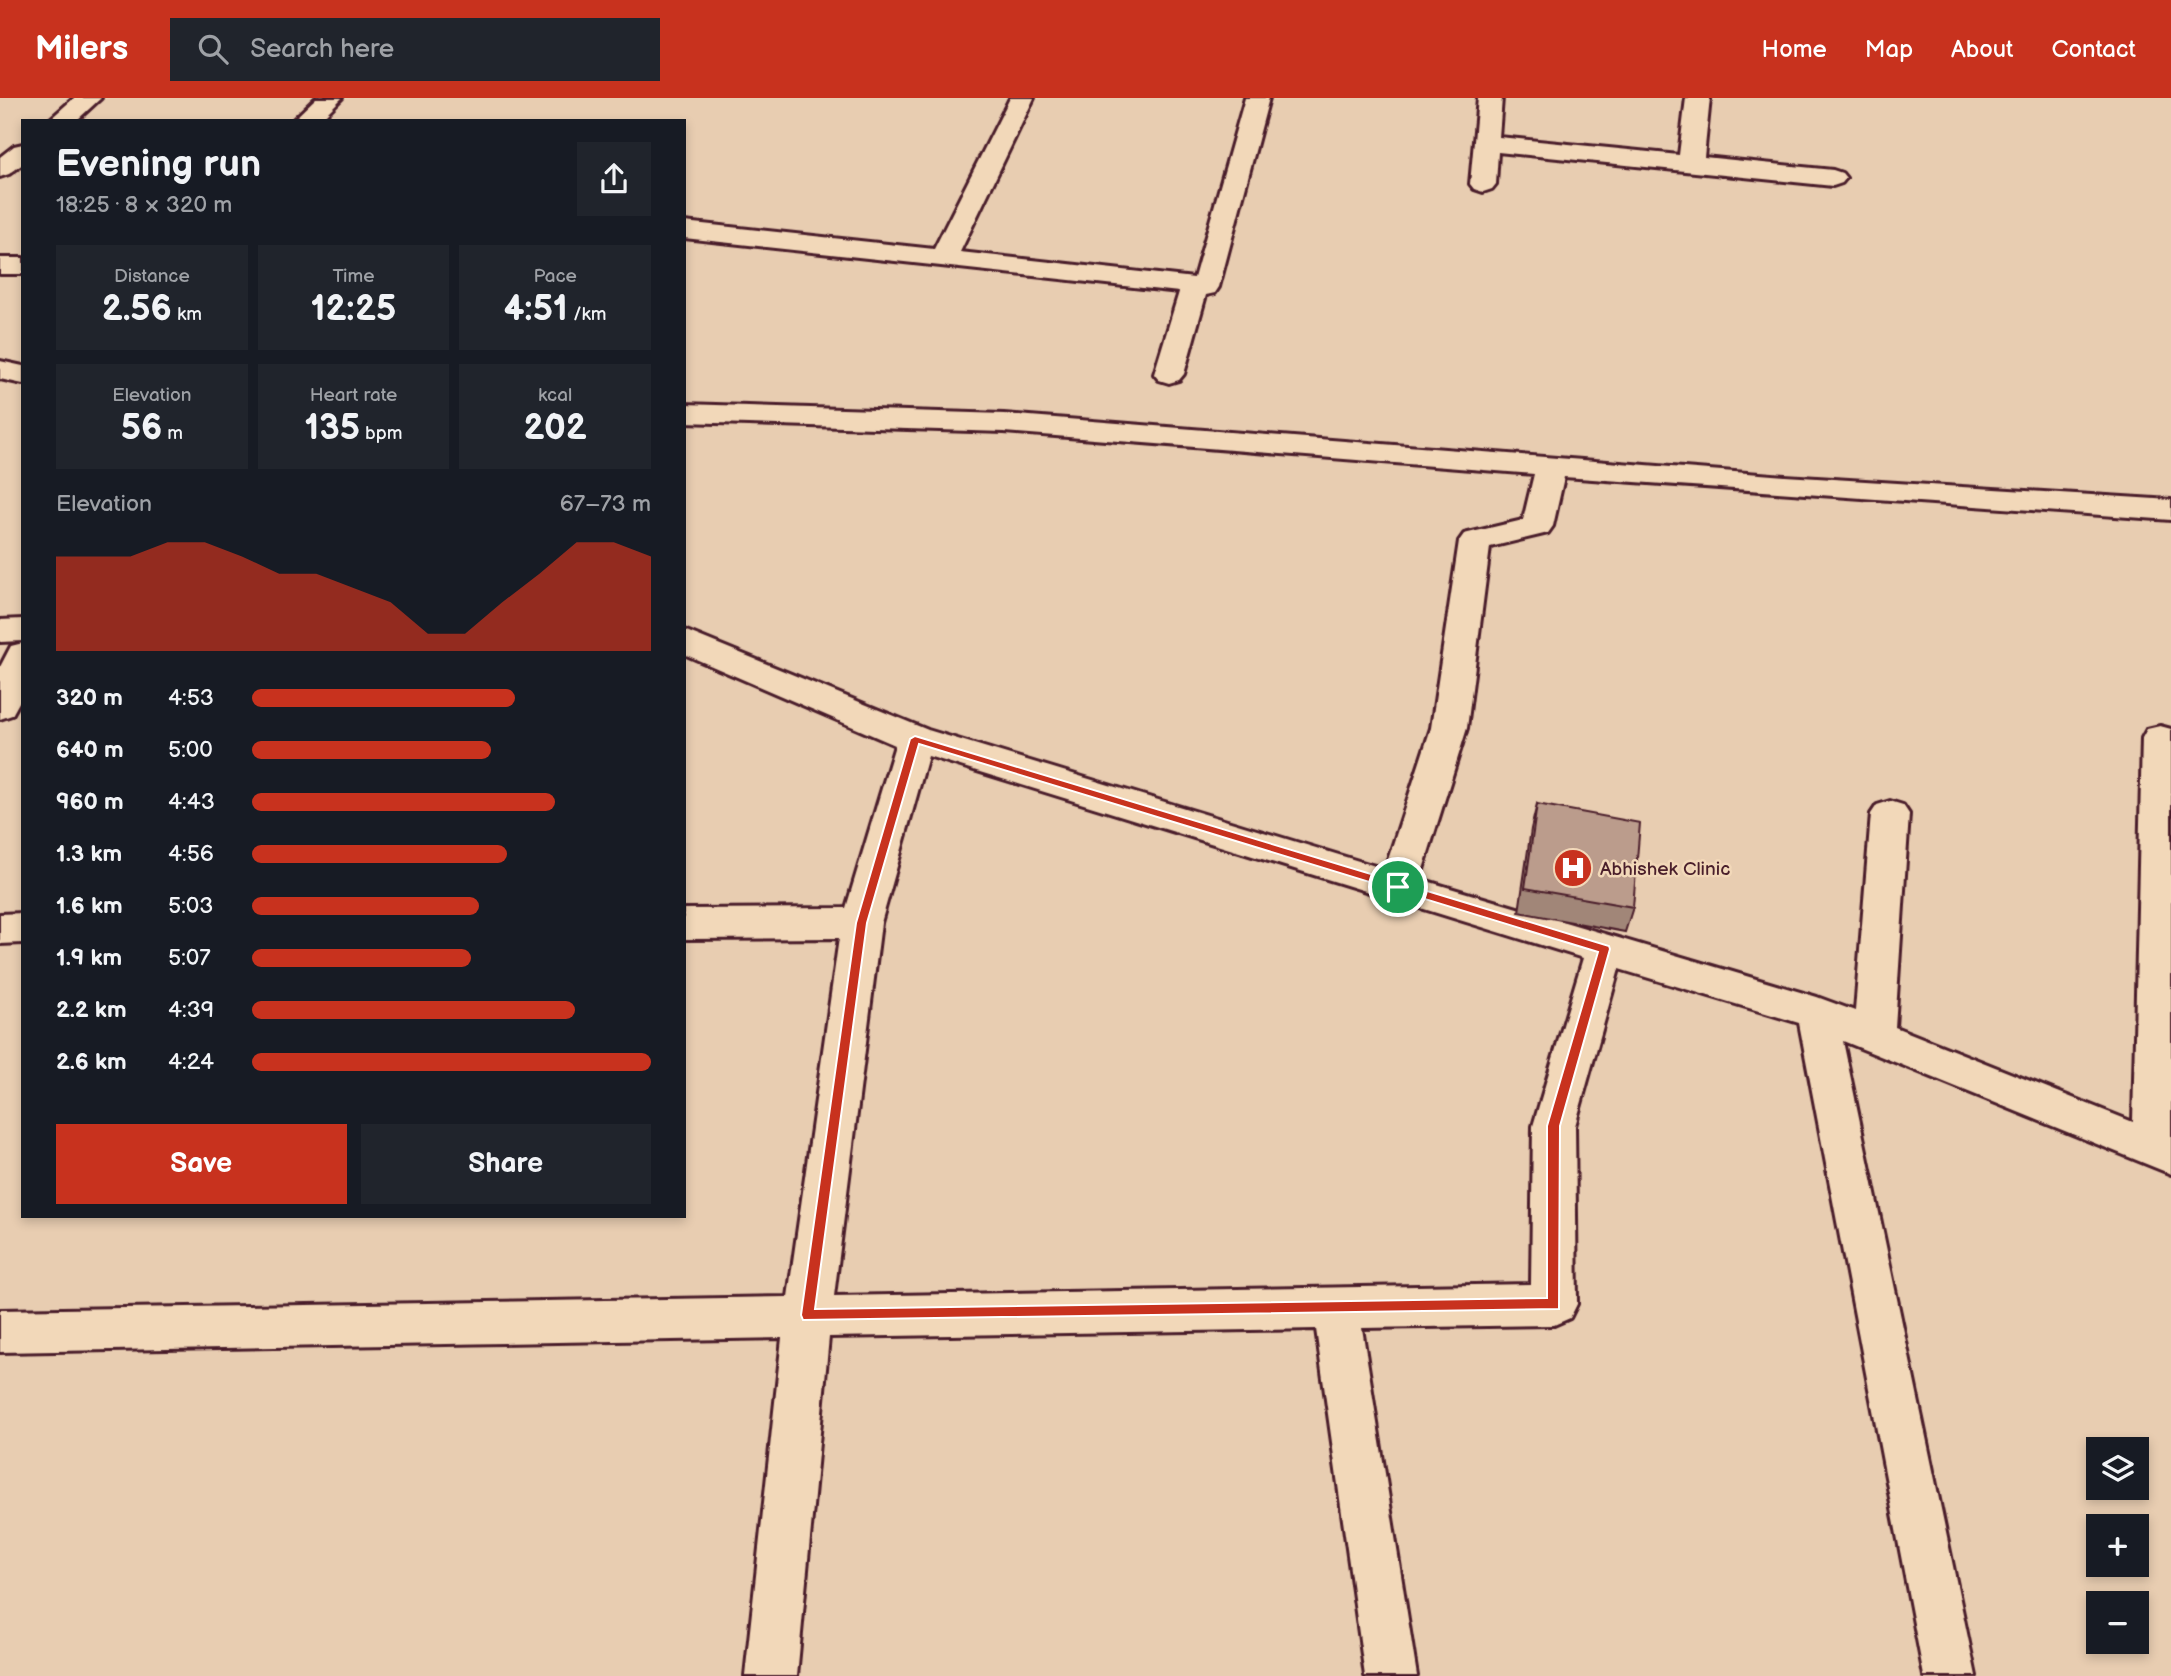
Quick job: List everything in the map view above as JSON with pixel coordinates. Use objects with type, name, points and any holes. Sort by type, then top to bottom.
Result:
[{"type":"street","points":[[63,119],[89,98]]},
{"type":"street","points":[[306,119],[330,98]]},
{"type":"street","points":[[943,259],[1022,98]]},
{"type":"street","points":[[686,230],[1205,287],[1257,98]]},
{"type":"street","points":[[1483,184],[1490,98]]},
{"type":"street","points":[[1691,163],[1698,98]]},
{"type":"street","points":[[1486,143],[1833,178]]},
{"type":"street","points":[[0,169],[21,153]]},
{"type":"street","points":[[0,266],[21,266]]},
{"type":"street","points":[[1169,374],[1195,286]]},
{"type":"street","points":[[686,413],[1004,423],[1551,467],[2171,510]]},
{"type":"street","points":[[1398,887],[1449,727],[1475,541],[1537,526],[1551,467]]},
{"type":"street","points":[[0,631],[21,631]]},
{"type":"street","points":[[686,642],[915,739],[1817,1013],[2163,1153],[2160,738]]},
{"type":"street","points":[[0,707],[21,659]]},
{"type":"street","points":[[771,1676],[808,1315],[861,923],[915,739]]},
{"type":"street","points":[[1874,1036],[1890,814]]},
{"type":"street","points":[[686,924],[861,923]]},
{"type":"street","points":[[0,929],[21,928]]},
{"type":"street","points":[[0,1331],[1554,1304],[1553,1126],[1605,949]]},
{"type":"street","points":[[1817,1013],[1950,1676]]},
{"type":"street","points":[[1336,1308],[1391,1676]]},
{"type":"building","points":[[1537,804],[1640,823],[1633,907],[1525,888]]},
{"type":"place","name":"Abhishek Clinic","points":[[1573,868]]},
{"type":"route","points":[[915,739],[1398,887],[1605,949],[1553,1126],[1554,1304],[808,1315],[861,923],[915,739]]}]
